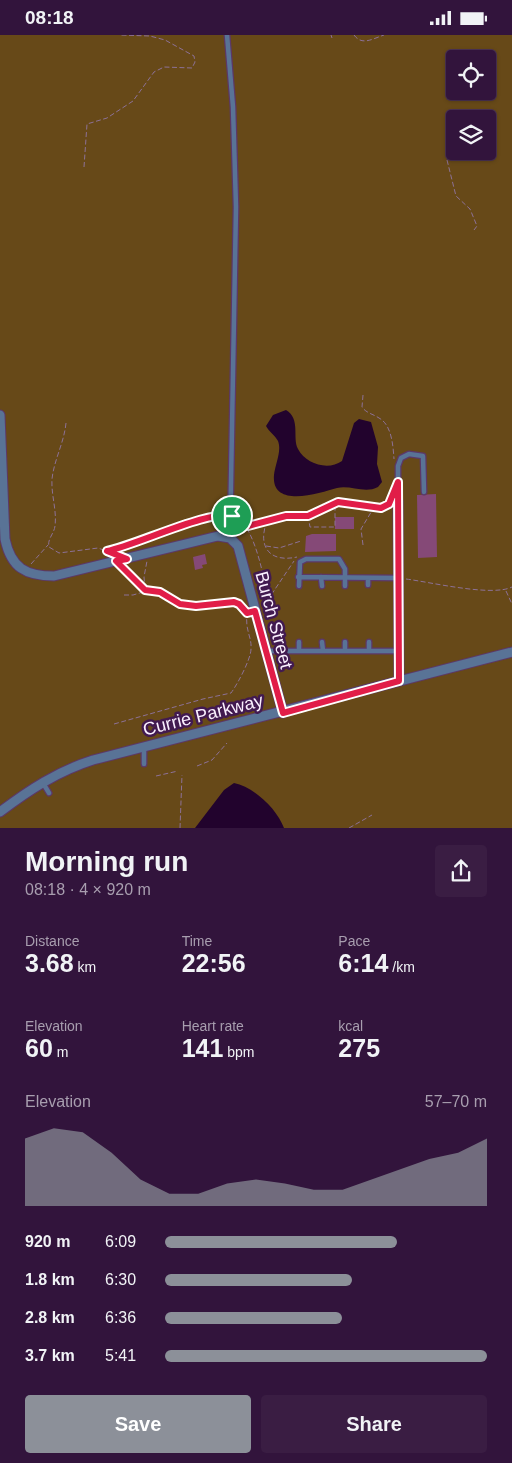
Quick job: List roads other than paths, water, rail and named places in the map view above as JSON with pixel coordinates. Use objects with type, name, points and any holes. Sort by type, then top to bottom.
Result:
[{"type":"street","points":[[0,415],[5,539],[8,552],[23,570],[38,576],[54,576],[114,557],[150,553],[218,536],[230,538]]},
{"type":"street","points":[[393,501],[398,578],[399,681]]},
{"type":"street","name":"Burch Street","points":[[230,538],[238,547],[251,612],[266,651],[283,713]]},
{"type":"street","name":"Currie Parkway","points":[[0,812],[43,782],[76,765],[144,746],[283,713],[512,652]]},
{"type":"lane","points":[[227,35],[233,107],[236,207],[232,516],[230,538]]},
{"type":"lane","points":[[393,501],[398,466],[401,458],[409,454],[423,456],[424,492]]},
{"type":"lane","points":[[299,585],[300,562],[306,559],[339,559],[343,563],[346,585]]},
{"type":"lane","points":[[298,577],[398,578]]},
{"type":"lane","points":[[321,577],[322,586]]},
{"type":"lane","points":[[368,578],[368,585]]},
{"type":"lane","points":[[369,641],[369,651]]},
{"type":"lane","points":[[299,642],[299,651]]},
{"type":"lane","points":[[322,642],[322,651]]},
{"type":"lane","points":[[345,642],[345,651]]},
{"type":"lane","points":[[266,651],[398,651]]},
{"type":"lane","points":[[144,746],[144,764]]},
{"type":"lane","points":[[43,782],[49,793]]}]
